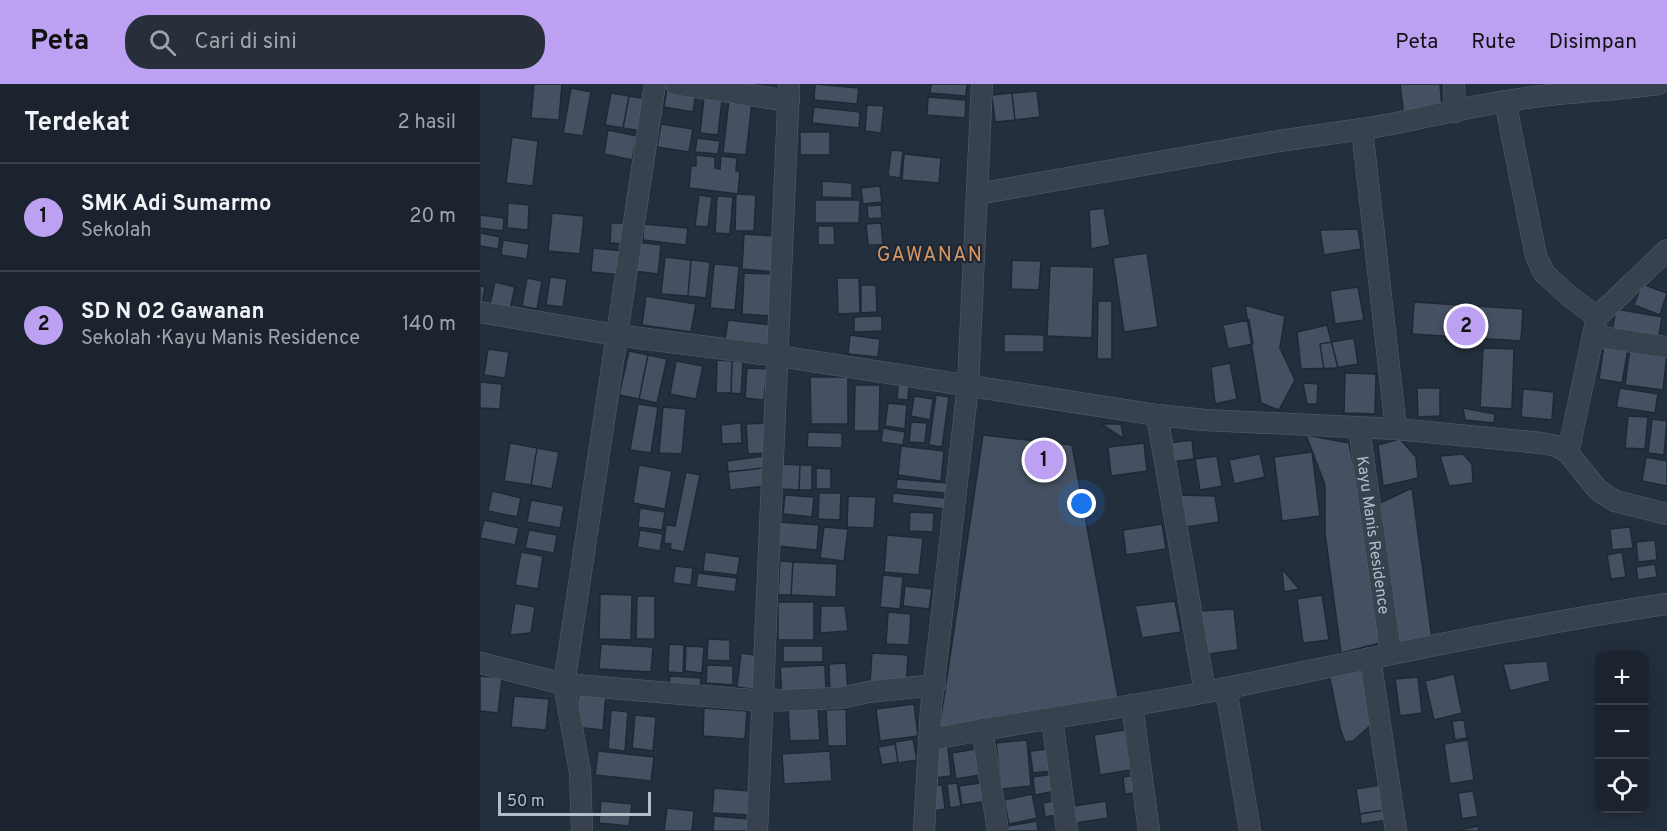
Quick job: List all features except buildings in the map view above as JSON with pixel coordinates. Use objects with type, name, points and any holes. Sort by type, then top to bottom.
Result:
[{"type":"street","points":[[582,831],[580,772],[564,684],[655,84]]},
{"type":"street","points":[[676,84],[789,92],[757,831]]},
{"type":"street","points":[[924,831],[931,710],[968,385],[982,84]]},
{"type":"street","points":[[1454,84],[1455,112]]},
{"type":"street","points":[[977,194],[1455,112],[1549,89],[1617,90],[1658,84]]},
{"type":"street","points":[[1505,101],[1536,256],[1544,273],[1569,296],[1595,326],[1667,347]]},
{"type":"street","points":[[1362,129],[1396,429]]},
{"type":"street","points":[[1568,453],[1595,326],[1667,250]]},
{"type":"street","points":[[480,312],[616,335],[779,356],[1156,415],[1205,420],[1396,429],[1541,442],[1557,446],[1568,453],[1598,490],[1615,501],[1667,514]]},
{"type":"street","points":[[1156,415],[1216,690],[1250,831]]},
{"type":"street","name":"Kayu Manis Residence","points":[[1359,428],[1389,641]]},
{"type":"street","points":[[929,740],[1216,690],[1586,616],[1667,604]]},
{"type":"street","points":[[1370,658],[1396,831]]},
{"type":"street","points":[[480,663],[564,684],[764,701],[841,698],[868,692],[935,685]]},
{"type":"street","points":[[1132,705],[1149,831]]},
{"type":"street","points":[[1052,719],[1067,831]]},
{"type":"street","points":[[982,729],[998,831]]},
{"type":"place","name":"SD N 02 Gawanan","points":[[1466,326]]},
{"type":"place","name":"SMK Adi Sumarmo","points":[[1044,460]]},
{"type":"district","name":"GAWANAN","points":[[930,254]]}]
